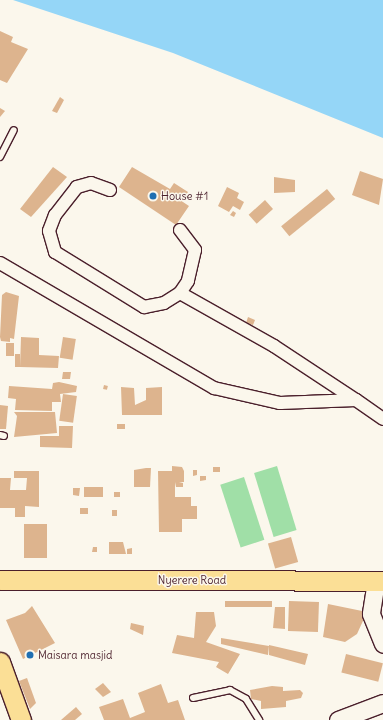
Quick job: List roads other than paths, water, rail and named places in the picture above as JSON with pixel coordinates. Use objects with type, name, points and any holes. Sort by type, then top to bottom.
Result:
[{"type":"main road","name":"Nyerere Road","points":[[0,580],[380,580]]},
{"type":"main road","points":[[0,662],[21,720]]},
{"type":"street","points":[[110,190],[91,183],[77,187],[55,215],[49,231],[55,252],[144,307],[164,303],[180,293],[188,281],[195,250],[180,230]]},
{"type":"street","points":[[0,263],[214,388],[280,403],[356,400]]},
{"type":"street","points":[[180,293],[274,346],[383,419]]},
{"type":"street","points":[[380,580],[371,614],[383,644]]},
{"type":"street","points":[[338,720],[383,703]]},
{"type":"lane","points":[[0,158],[14,130]]},
{"type":"lane","points":[[194,698],[230,690],[246,698],[259,720]]},
{"type":"water","points":[[13,0],[383,0],[383,138],[173,53]]},
{"type":"place","name":"House #1","points":[[153,196]]},
{"type":"place","name":"Maisara masjid","points":[[30,655]]}]
